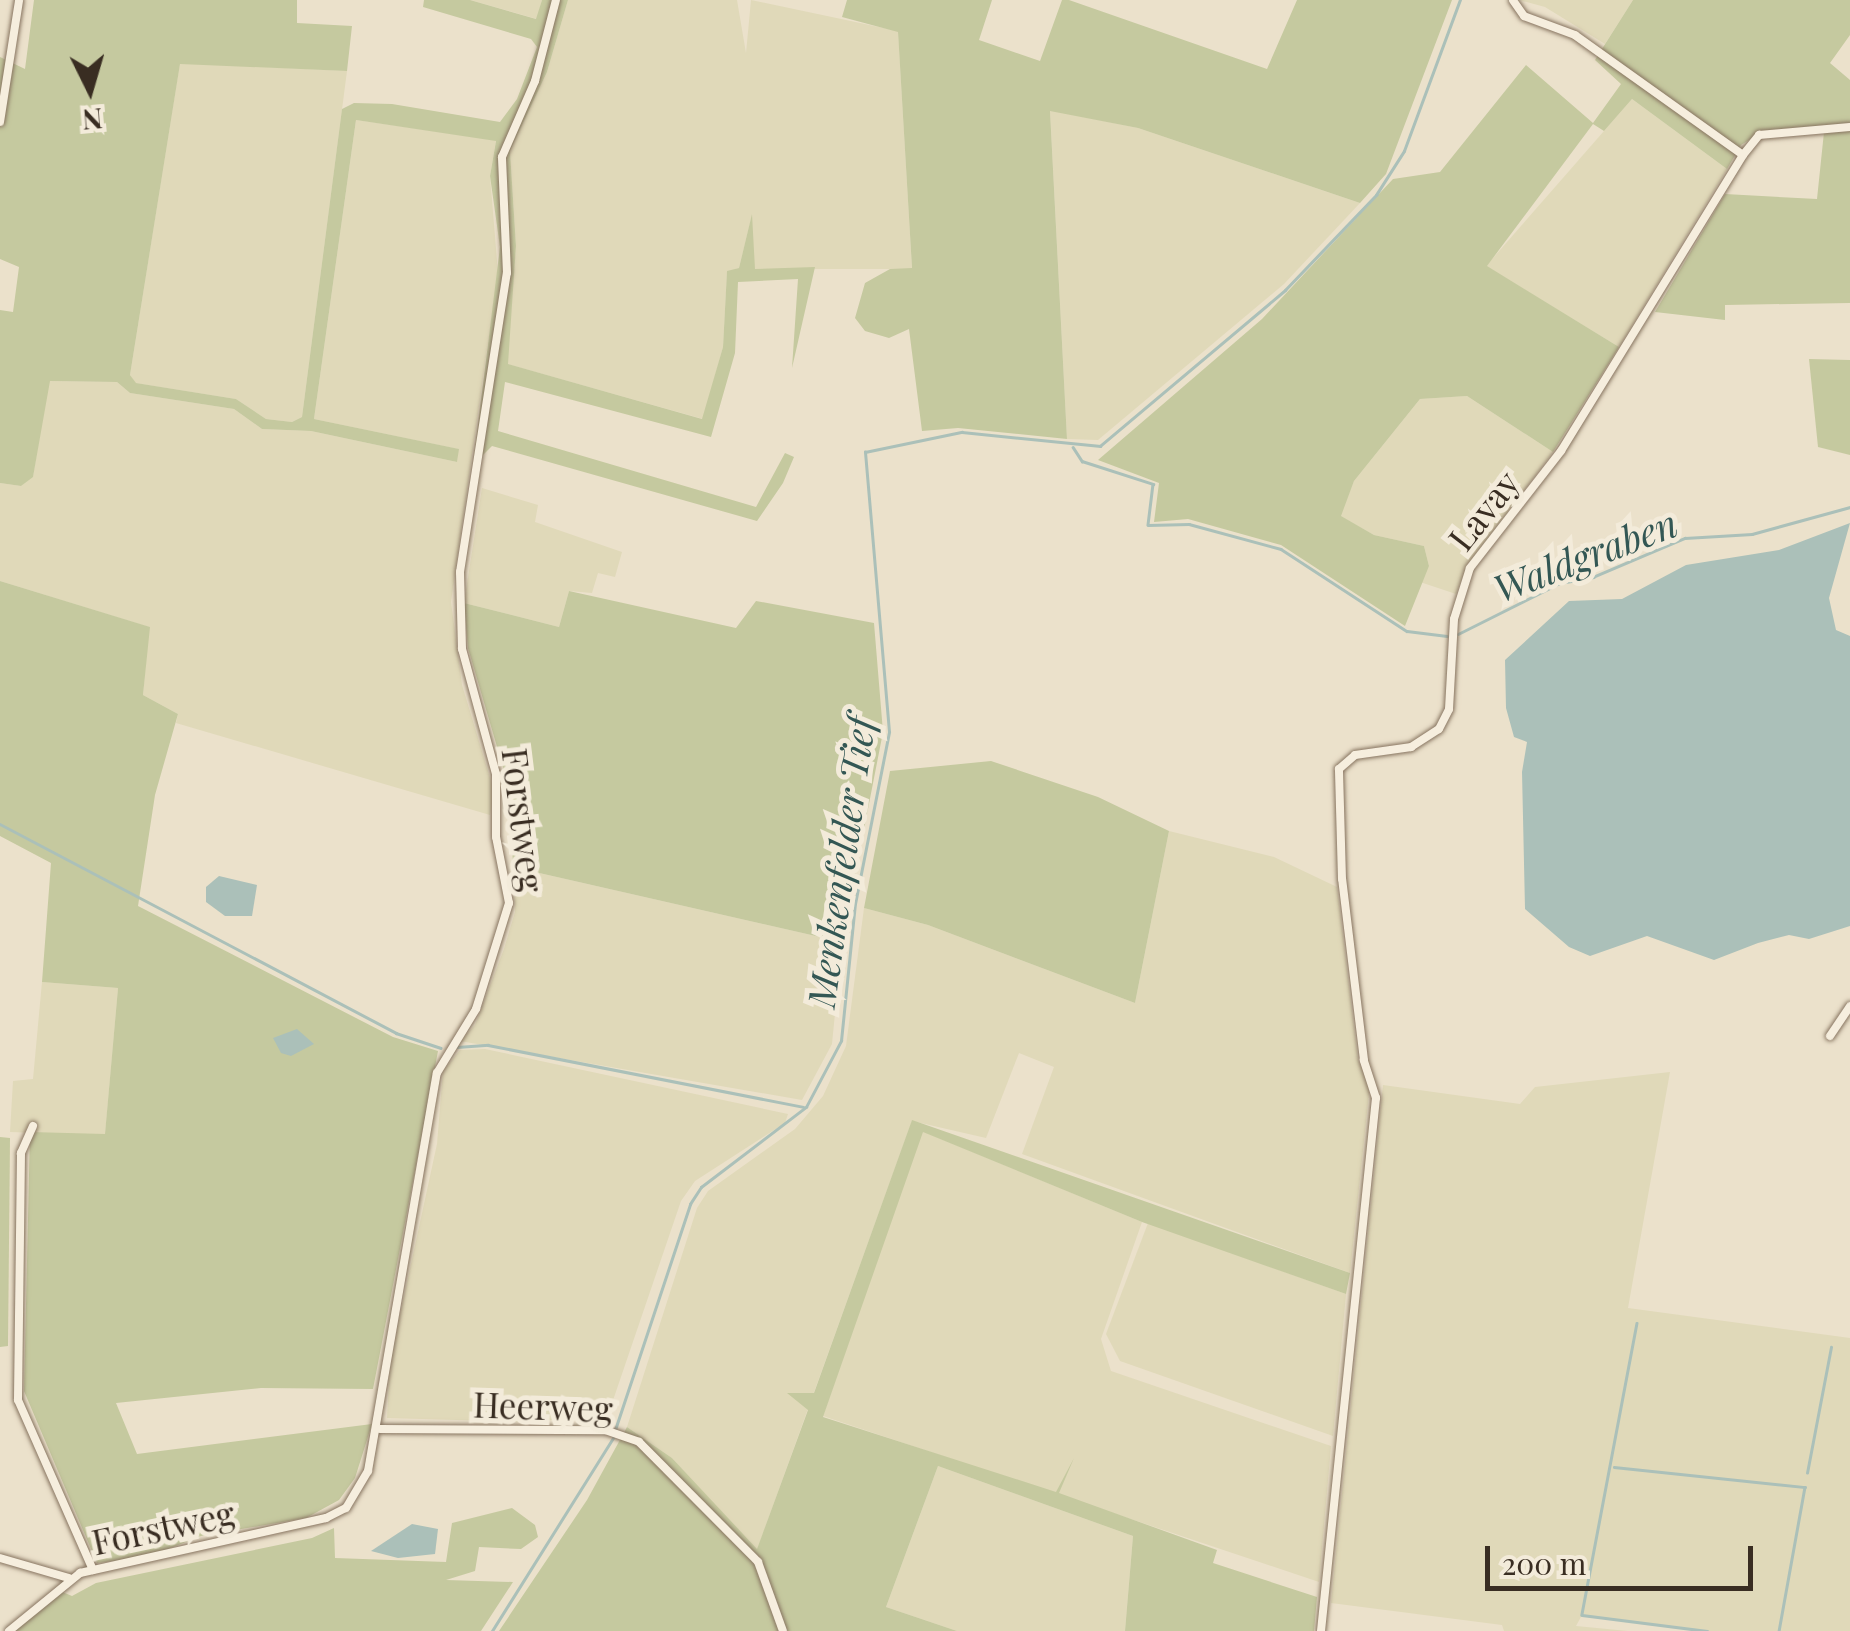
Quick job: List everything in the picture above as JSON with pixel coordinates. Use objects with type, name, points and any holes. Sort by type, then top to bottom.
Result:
[{"type":"street","points":[[0,122],[19,0]]},
{"type":"street","name":"Forstweg","points":[[9,1631],[69,1578],[326,1518],[346,1508],[358,1490],[380,1429],[391,1326],[437,1073],[476,1009],[509,903],[496,837],[496,774],[462,649],[460,572],[507,273],[502,157],[535,81],[556,0]]},
{"type":"street","points":[[1512,0],[1524,16],[1575,35],[1742,155]]},
{"type":"street","name":"Lavay","points":[[1321,1631],[1376,1098],[1364,1060],[1342,879],[1342,763],[1422,743],[1439,729],[1449,708],[1454,619],[1470,568],[1561,451],[1742,155],[1758,135],[1850,127]]},
{"type":"street","points":[[1830,1036],[1850,1006]]},
{"type":"street","points":[[33,1126],[21,1153],[18,1400],[93,1570]]},
{"type":"street","name":"Heerweg","points":[[380,1429],[605,1430],[622,1434],[665,1464],[758,1562],[783,1631]]},
{"type":"street","points":[[0,1558],[69,1578]]},
{"type":"shaded area","points":[[470,0],[542,0],[537,19]]},
{"type":"shaded area","points":[[568,0],[737,0],[746,53],[751,0],[898,31],[912,269],[754,269],[751,219],[739,268],[727,272],[723,347],[703,419],[507,364],[516,246],[510,151],[547,72]]},
{"type":"shaded area","points":[[1519,0],[1633,0],[1605,44],[1545,7]]},
{"type":"shaded area","points":[[180,63],[347,71],[302,417],[292,422],[266,419],[236,399],[135,383],[130,375]]},
{"type":"shaded area","points":[[1632,99],[1727,169],[1619,347],[1486,266]]},
{"type":"shaded area","points":[[1050,110],[1138,128],[1360,203],[1284,284],[1098,440],[1067,439]]},
{"type":"shaded area","points":[[356,120],[496,140],[490,176],[498,273],[451,602],[462,685],[494,791],[490,815],[176,723],[178,714],[143,695],[149,627],[0,581],[0,483],[21,486],[33,476],[49,381],[117,382],[130,393],[234,409],[262,429],[311,431],[457,462],[458,449],[314,419]]},
{"type":"shaded area","points":[[1467,396],[1553,452],[1467,566],[1456,594],[1420,582],[1429,566],[1424,546],[1374,535],[1340,516],[1354,481],[1420,399]]},
{"type":"shaded area","points":[[482,488],[538,505],[535,522],[622,552],[615,577],[598,573],[592,593],[569,591],[559,627],[464,603]]},
{"type":"shaded area","points":[[1169,831],[1274,857],[1337,887],[1358,1060],[1370,1084],[1350,1273],[1022,1154],[1054,1067],[1019,1053],[986,1138],[912,1121],[757,1550],[672,1458],[627,1427],[697,1208],[708,1191],[795,1129],[823,1096],[846,1046],[864,908],[928,925],[1135,1003]]},
{"type":"shaded area","points":[[513,867],[842,942],[832,1044],[802,1100],[460,1041],[475,1025],[504,949],[515,912]]},
{"type":"shaded area","points":[[42,982],[118,988],[105,1135],[10,1132],[13,1081],[33,1079]]},
{"type":"shaded area","points":[[485,1049],[788,1114],[785,1123],[695,1181],[681,1201],[608,1415],[530,1422],[387,1418],[390,1361],[437,1144],[443,1071],[460,1050]]},
{"type":"shaded area","points":[[1670,1072],[1628,1308],[1850,1338],[1850,1631],[1707,1631],[1582,1615],[1576,1626],[1628,1631],[1504,1631],[1502,1625],[1331,1603],[1383,1085],[1520,1104],[1535,1087]]},
{"type":"shaded area","points":[[922,1131],[1142,1222],[1101,1339],[1111,1371],[1331,1446],[1319,1582],[823,1416]]},
{"type":"shaded area","points":[[1148,1223],[1346,1294],[1333,1436],[1120,1361],[1106,1334]]},
{"type":"shaded area","points":[[938,1466],[1133,1536],[1125,1631],[957,1631],[886,1607]]},
{"type":"green space","points":[[34,0],[297,0],[297,23],[352,26],[347,71],[180,64],[130,375],[136,383],[236,399],[266,419],[292,422],[302,417],[342,109],[354,103],[392,104],[500,122],[517,99],[537,47],[531,39],[423,7],[424,0],[470,0],[536,19],[542,0],[568,0],[547,72],[510,151],[516,246],[508,364],[702,419],[723,347],[727,271],[739,268],[752,214],[755,269],[815,267],[792,368],[798,279],[738,282],[735,353],[711,437],[505,382],[498,431],[756,507],[785,453],[794,457],[783,483],[757,521],[492,446],[473,465],[500,247],[490,176],[496,141],[356,120],[314,419],[459,449],[457,462],[311,431],[262,429],[234,409],[130,393],[117,382],[50,381],[33,477],[21,486],[0,483],[0,310],[13,312],[19,267],[0,259],[0,57],[25,69]]},
{"type":"green space","points":[[847,0],[992,0],[979,40],[1040,61],[1062,0],[1069,0],[1267,69],[1297,0],[1452,0],[1386,174],[1360,203],[1138,128],[1050,111],[1067,439],[958,428],[922,431],[909,329],[889,338],[865,331],[855,318],[865,283],[890,269],[912,268],[898,32],[842,17]]},
{"type":"green space","points":[[1633,0],[1850,0],[1850,35],[1830,63],[1850,80],[1850,303],[1725,305],[1725,320],[1655,312],[1725,194],[1817,199],[1824,132],[1757,135],[1741,145],[1727,169],[1632,99],[1604,131],[1593,124],[1487,266],[1619,347],[1553,452],[1467,396],[1420,399],[1354,481],[1341,516],[1374,535],[1424,546],[1429,566],[1405,626],[1281,545],[1188,519],[1154,522],[1159,483],[1098,460],[1262,319],[1393,179],[1440,172],[1526,65],[1593,123],[1621,84],[1595,60]]},
{"type":"green space","points":[[1809,359],[1850,360],[1850,455],[1818,447]]},
{"type":"green space","points":[[0,581],[150,627],[143,695],[178,714],[155,795],[138,906],[393,1037],[438,1051],[373,1389],[261,1388],[116,1403],[137,1454],[372,1424],[355,1478],[339,1500],[306,1518],[201,1536],[148,1557],[97,1563],[24,1391],[30,1132],[105,1134],[118,988],[42,982],[51,863],[0,836]]},
{"type":"green space","points":[[569,591],[736,628],[756,601],[874,623],[883,732],[842,942],[513,867],[510,791],[468,648],[464,603],[559,627]]},
{"type":"green space","points":[[991,761],[1098,797],[1169,831],[1135,1003],[928,925],[864,908],[890,771]]},
{"type":"green space","points":[[912,1120],[1350,1273],[1346,1294],[1142,1222],[923,1132],[823,1417],[1056,1492],[1074,1458],[1059,1493],[1217,1550],[1213,1563],[1317,1597],[1314,1631],[1125,1631],[1133,1536],[938,1466],[886,1607],[957,1631],[499,1631],[587,1500],[627,1427],[672,1458],[757,1549],[808,1410],[787,1393],[814,1393]]},
{"type":"green space","points":[[0,1137],[10,1138],[8,1346],[0,1347]]},
{"type":"green space","points":[[512,1508],[535,1525],[538,1537],[521,1549],[479,1547],[475,1571],[446,1580],[513,1582],[481,1631],[14,1631],[60,1591],[72,1596],[96,1583],[312,1538],[334,1528],[335,1558],[446,1562],[452,1523]]},
{"type":"water","points":[[1850,523],[1829,598],[1836,630],[1850,636],[1850,926],[1809,939],[1789,935],[1714,960],[1647,936],[1590,956],[1569,947],[1525,909],[1522,772],[1527,742],[1514,737],[1506,708],[1505,660],[1569,601],[1622,599],[1686,565],[1779,550]]},
{"type":"water","points":[[219,876],[257,885],[252,916],[225,916],[206,902],[206,887]]},
{"type":"water","points":[[297,1029],[314,1044],[291,1056],[281,1053],[273,1038]]},
{"type":"water","points":[[412,1524],[438,1529],[435,1554],[398,1558],[371,1551]]},
{"type":"waterway","name":"Menkenfelder Tief","points":[[615,1430],[690,1204],[701,1187],[806,1107],[841,1041],[855,904],[889,732],[865,452],[962,432],[1100,446],[1285,290],[1376,195],[1404,151],[1460,0]]},
{"type":"waterway","name":"Waldgraben","points":[[1073,447],[1082,461],[1153,484],[1148,525],[1189,524],[1281,549],[1407,631],[1447,636]]},
{"type":"waterway","name":"Waldgraben","points":[[1458,634],[1560,583],[1593,577],[1685,538],[1752,534],[1850,507]]},
{"type":"waterway","points":[[0,824],[396,1033],[441,1048]]},
{"type":"waterway","points":[[457,1047],[488,1045],[803,1107]]},
{"type":"waterway","points":[[1637,1323],[1582,1615],[1707,1631]]},
{"type":"waterway","points":[[1807,1473],[1831,1347]]},
{"type":"waterway","name":"Menkenfelder Tief","points":[[492,1631],[613,1438]]},
{"type":"waterway","points":[[1614,1467],[1805,1487],[1779,1631]]}]
